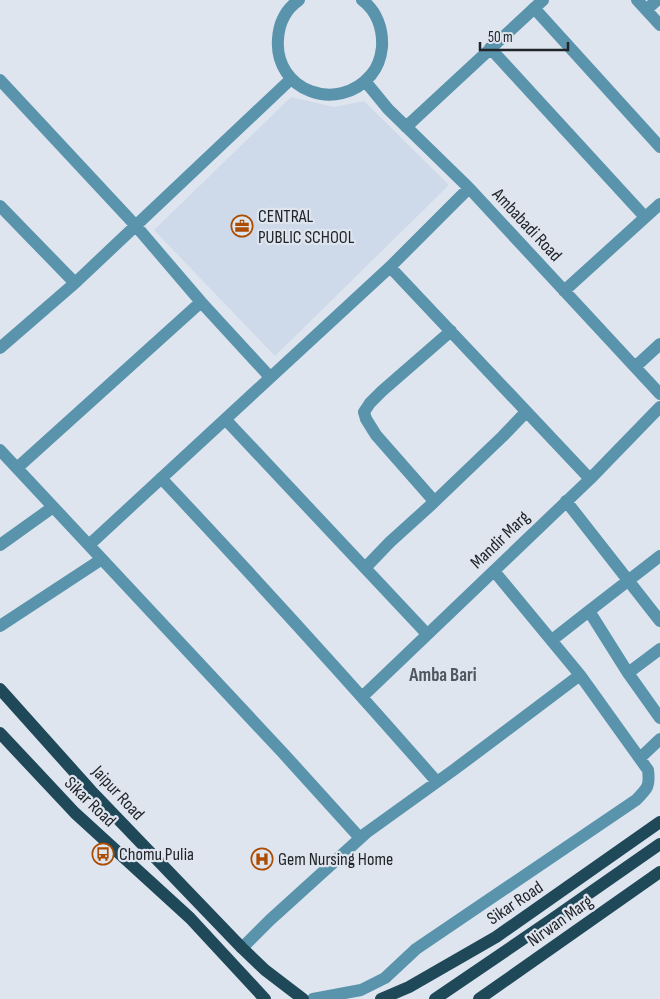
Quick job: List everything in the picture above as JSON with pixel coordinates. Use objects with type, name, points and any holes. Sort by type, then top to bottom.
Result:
[{"type":"main road","name":"Jaipur Road","points":[[0,689],[94,794],[242,948],[265,970],[303,999]]},
{"type":"main road","name":"Sikar Road","points":[[0,733],[75,813],[190,918],[265,999]]},
{"type":"main road","name":"Sikar Road","points":[[381,999],[409,987],[496,937],[660,822]]},
{"type":"main road","points":[[435,999],[660,844]]},
{"type":"main road","name":"Nirwan Marg","points":[[479,999],[660,872]]},
{"type":"street","points":[[637,0],[660,25]]},
{"type":"street","points":[[646,10],[657,0]]},
{"type":"street","points":[[295,1],[284,15],[278,30],[277,47],[282,64],[291,79],[306,90],[323,95],[339,94],[353,90],[365,81],[375,69],[382,54],[383,36],[370,2]]},
{"type":"street","points":[[406,127],[538,4],[660,147]]},
{"type":"street","points":[[490,48],[645,217]]},
{"type":"street","points":[[0,348],[75,283],[291,79]]},
{"type":"street","points":[[0,80],[136,226],[201,302],[270,377]]},
{"type":"street","name":"Ambabadi Road","points":[[365,81],[388,109],[469,188],[660,394]]},
{"type":"street","points":[[89,545],[390,267],[469,188]]},
{"type":"street","points":[[564,291],[660,204]]},
{"type":"street","points":[[0,206],[75,283]]},
{"type":"street","points":[[390,267],[590,479]]},
{"type":"street","points":[[17,468],[201,302]]},
{"type":"street","points":[[434,501],[376,435],[364,412],[382,391],[451,331]]},
{"type":"street","points":[[635,367],[660,344]]},
{"type":"street","points":[[365,568],[526,412]]},
{"type":"street","name":"Mandir Marg","points":[[362,696],[658,414]]},
{"type":"street","points":[[226,420],[427,634]]},
{"type":"street","points":[[0,450],[360,838]]},
{"type":"street","points":[[162,478],[362,696],[437,782]]},
{"type":"street","points":[[566,502],[660,621]]},
{"type":"street","points":[[0,545],[54,507]]},
{"type":"street","points":[[552,640],[660,556]]},
{"type":"street","points":[[0,626],[102,558]]},
{"type":"street","points":[[313,999],[361,990],[385,978],[416,949],[636,800],[644,792],[649,782],[648,770],[580,675],[494,571]]},
{"type":"street","points":[[589,611],[628,673],[660,718]]},
{"type":"street","points":[[628,673],[660,649]]},
{"type":"street","points":[[242,948],[360,838],[580,675]]},
{"type":"street","points":[[640,758],[660,739]]},
{"type":"shaded area","points":[[291,97],[334,107],[364,101],[449,185],[275,356],[154,230]]},
{"type":"place","name":"CENTRAL PUBLIC SCHOOL","points":[[242,226]]},
{"type":"place","name":"Chomu Pulia","points":[[103,854]]},
{"type":"place","name":"Gem Nursing Home","points":[[262,859]]},
{"type":"district","name":"Amba Bari","points":[[443,675]]}]
